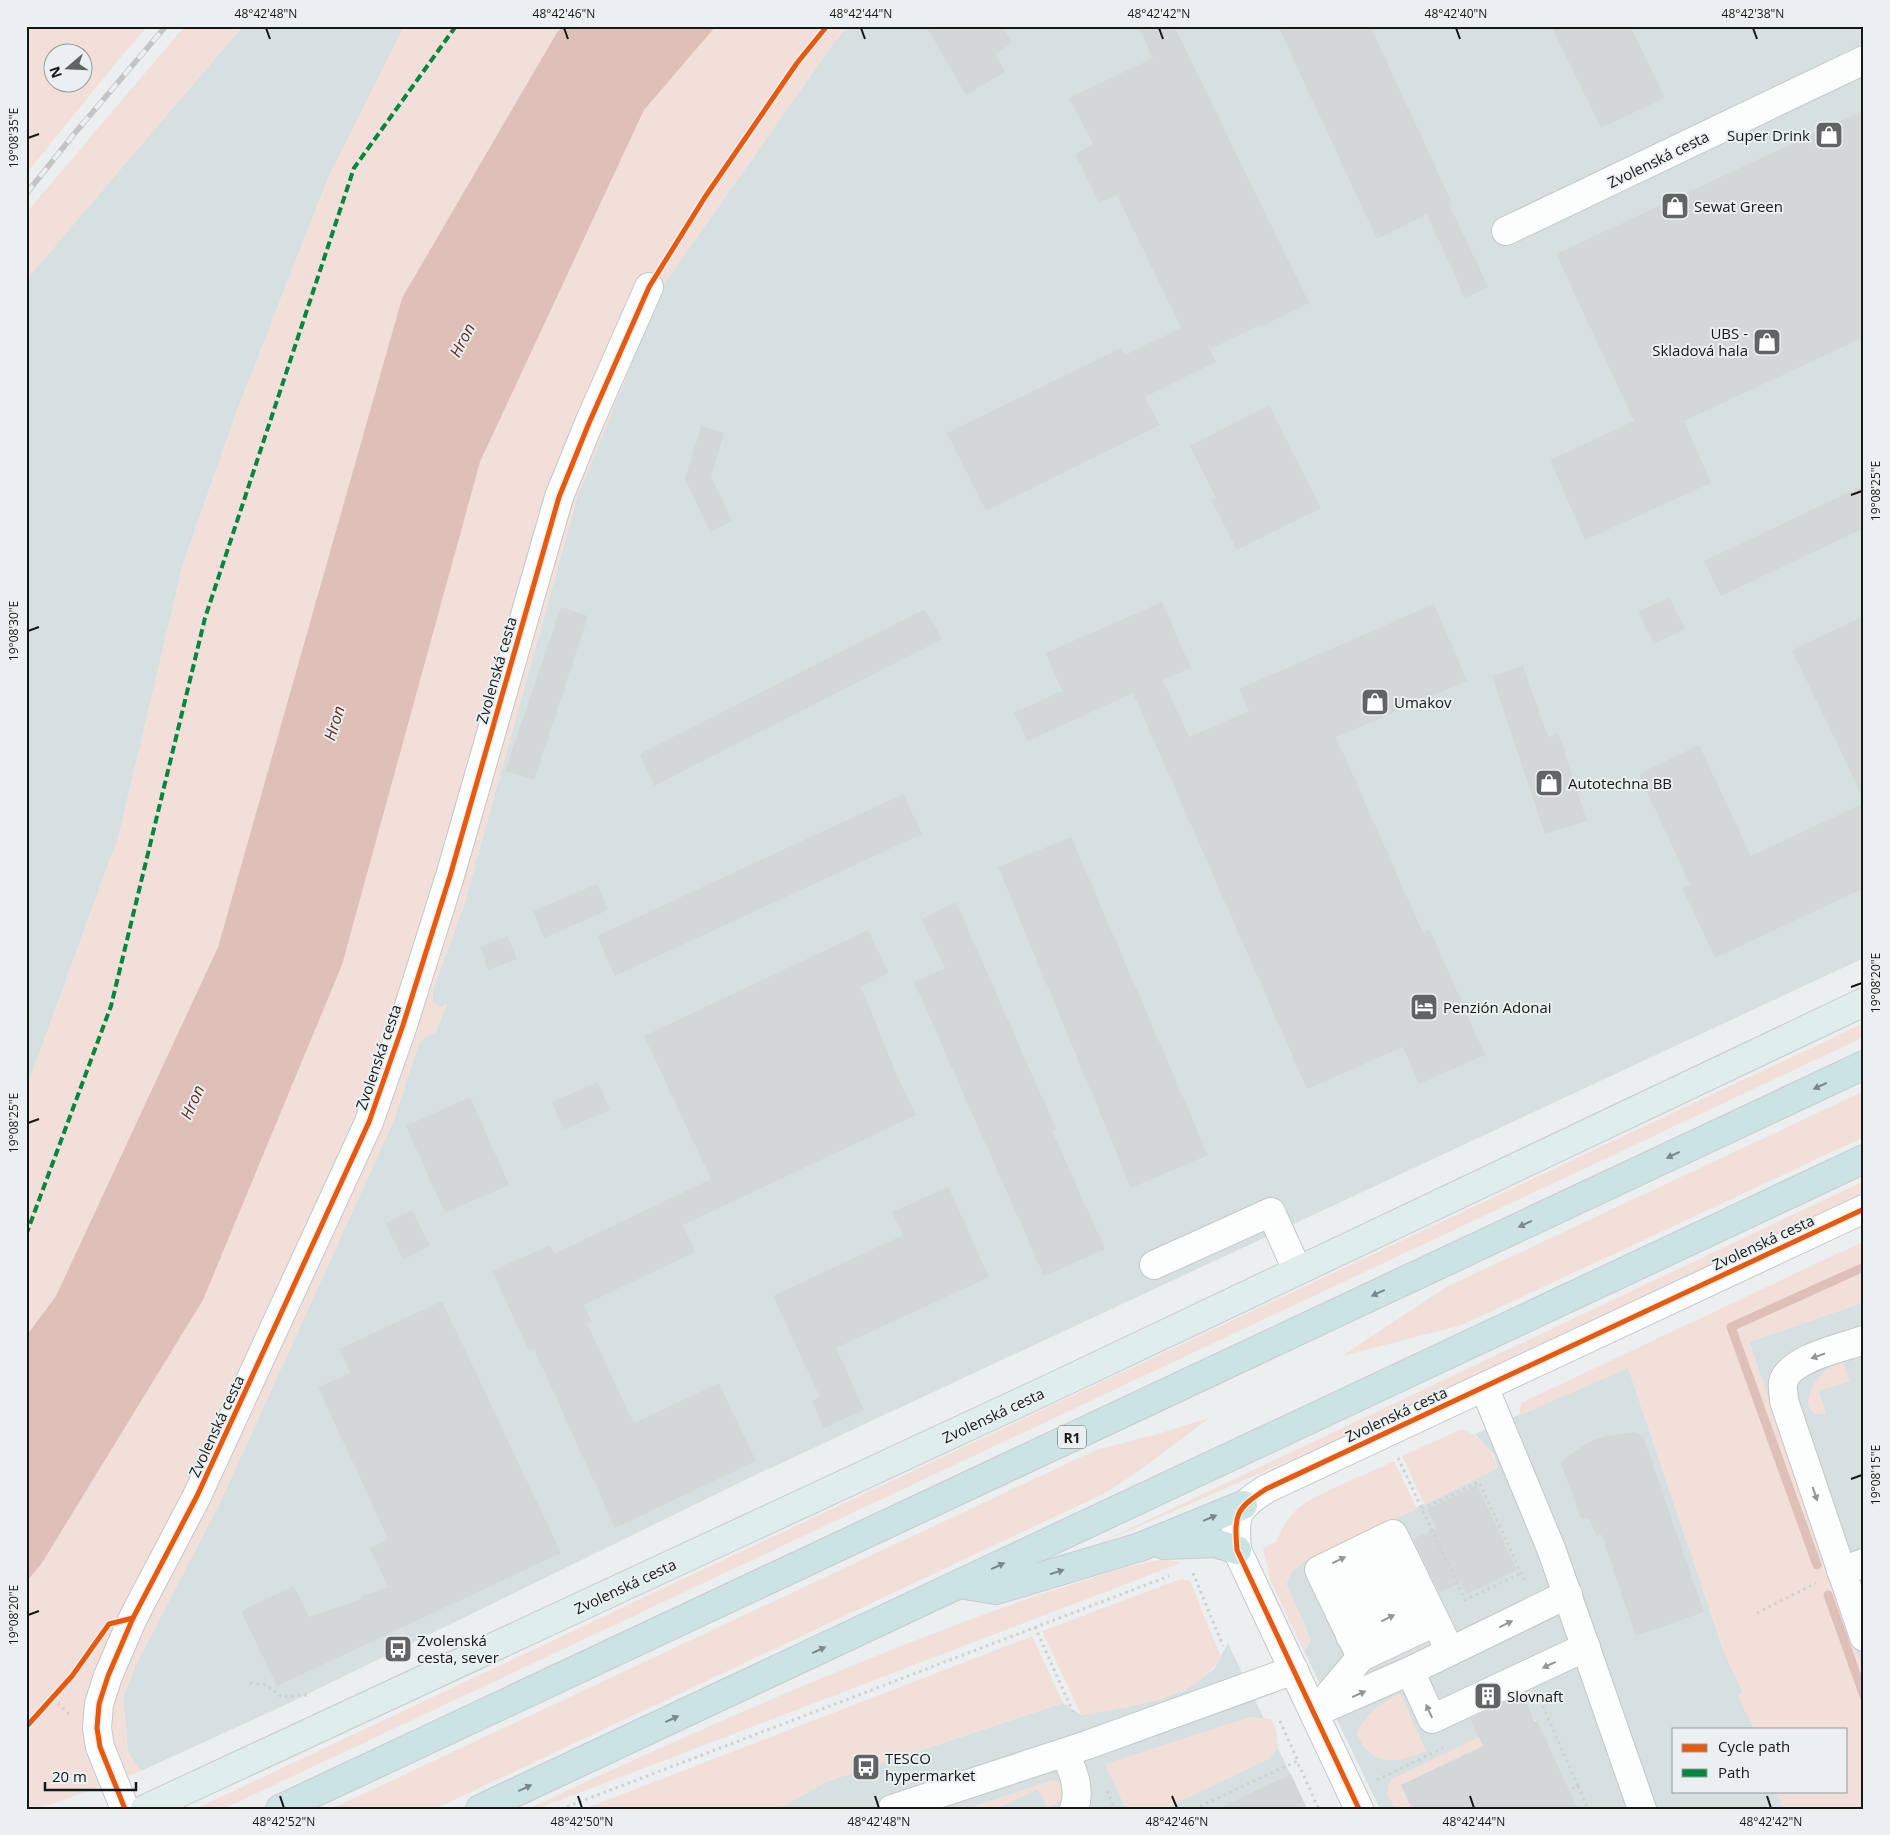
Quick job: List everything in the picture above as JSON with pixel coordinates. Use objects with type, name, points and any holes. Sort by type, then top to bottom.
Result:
[{"type":"highway","name":"R1","points":[[280,1809],[1864,1065]]},
{"type":"highway","points":[[480,1809],[1864,1159]]},
{"type":"highway","points":[[959,1584],[996,1590],[1140,1547],[1242,1505]]},
{"type":"highway","points":[[1140,1547],[1187,1542],[1215,1543],[1237,1550]]},
{"type":"main road","name":"Zvolenská cesta","points":[[145,1809],[1053,1387],[1864,1002]]},
{"type":"street","name":"Zvolenská cesta","points":[[1506,231],[1864,60]]},
{"type":"street","name":"Zvolenská cesta","points":[[125,1809],[107,1768],[100,1747],[97,1728],[100,1704],[108,1676],[133,1618],[197,1496],[369,1122],[403,1025],[450,876],[559,498],[588,424],[649,287]]},
{"type":"street","name":"Zvolenská cesta","points":[[1242,1505],[1266,1489],[1864,1209]]},
{"type":"street","points":[[1154,1265],[1270,1212],[1297,1270]]},
{"type":"street","points":[[1864,1340],[1801,1362],[1790,1369],[1783,1383],[1784,1401],[1852,1567],[1864,1637]]},
{"type":"street","points":[[1484,1387],[1552,1551],[1642,1809]]},
{"type":"street","points":[[1242,1505],[1235,1527],[1237,1550],[1359,1809]]},
{"type":"street","points":[[1314,1713],[1345,1625],[1319,1570],[1393,1534],[1450,1651]]},
{"type":"street","points":[[1345,1625],[1420,1589]]},
{"type":"street","points":[[1345,1625],[1420,1589]]},
{"type":"street","points":[[1314,1713],[1410,1671],[1568,1594]]},
{"type":"street","points":[[1410,1671],[1432,1719],[1586,1647]]},
{"type":"street","points":[[892,1809],[1066,1753],[1294,1670]]},
{"type":"street","points":[[1066,1753],[1075,1777],[1078,1795],[1074,1809]]},
{"type":"path","points":[[1396,1453],[1455,1574],[1465,1600],[1522,1574]]},
{"type":"path","points":[[1422,1509],[1479,1482],[1538,1608]]},
{"type":"path","points":[[1757,1613],[1852,1567]]},
{"type":"path","points":[[1191,1568],[1223,1646]]},
{"type":"path","points":[[560,1809],[1172,1575]]},
{"type":"path","points":[[1035,1627],[1073,1712]]},
{"type":"path","points":[[250,1683],[266,1685],[282,1697],[307,1695]]},
{"type":"path","points":[[46,1706],[60,1691]]},
{"type":"path","points":[[53,1699],[75,1719]]},
{"type":"path","points":[[1532,1706],[1541,1702],[1588,1809]]},
{"type":"path","points":[[1280,1721],[1319,1809]]},
{"type":"path","points":[[1374,1781],[1444,1748]]},
{"type":"path","points":[[1194,1809],[1297,1761]]},
{"type":"path","points":[[1569,1790],[1578,1786]]},
{"type":"shaded area","points":[[26,26],[148,26],[26,174]]},
{"type":"shaded area","points":[[185,26],[243,26],[26,280],[26,213]]},
{"type":"shaded area","points":[[243,26],[404,27],[329,176],[238,408],[183,564],[119,835],[30,1079],[26,1084],[26,280]]},
{"type":"shaded area","points":[[404,26],[562,26],[402,298],[218,947],[56,1296],[26,1336],[26,1084],[30,1079],[119,835],[183,564],[238,408],[329,176]]},
{"type":"shaded area","points":[[716,26],[848,26],[835,41],[664,284],[577,498],[464,905],[433,989],[433,1003],[440,1007],[447,1004],[436,1032],[419,1043],[393,1122],[217,1509],[136,1664],[123,1698],[128,1753],[141,1771],[50,1805],[26,1809],[26,1582],[42,1563],[203,1300],[342,965],[480,462],[644,110]]},
{"type":"shaded area","points":[[848,26],[1864,26],[1864,958],[747,1479],[285,1705],[141,1771],[128,1753],[123,1698],[136,1664],[217,1509],[393,1122],[419,1043],[436,1032],[447,1005],[440,1007],[433,1003],[433,989],[464,905],[577,498],[664,284],[835,41]]},
{"type":"shaded area","points":[[1864,1023],[1864,1037],[223,1809],[195,1809]]},
{"type":"shaded area","points":[[1864,1091],[1864,1137],[1462,1325],[1342,1356],[1446,1287]]},
{"type":"shaded area","points":[[1864,1181],[1864,1193],[1672,1285],[1383,1418],[1091,1547]]},
{"type":"shaded area","points":[[1864,1241],[1864,1302],[1749,1342],[1864,1673],[1864,1809],[1784,1809],[1776,1792],[1848,1792],[1848,1728],[1754,1728],[1738,1696],[1743,1693],[1724,1652],[1628,1368],[1519,1416],[1521,1403]]},
{"type":"shaded area","points":[[1864,1302],[1864,1673],[1749,1342]]},
{"type":"shaded area","points":[[1842,1360],[1850,1381],[1819,1391],[1826,1414],[1814,1414],[1808,1405],[1814,1383],[1824,1372]]},
{"type":"shaded area","points":[[1628,1367],[1724,1652],[1743,1693],[1738,1696],[1754,1728],[1672,1728],[1672,1792],[1776,1792],[1784,1809],[1380,1809],[1304,1651],[1311,1640],[1286,1584],[1292,1571],[1305,1561],[1498,1468],[1494,1455],[1475,1434]]},
{"type":"shaded area","points":[[1211,1417],[1144,1467],[1103,1494],[435,1809],[331,1809],[1096,1450],[1161,1433]]},
{"type":"shaded area","points":[[1462,1429],[1484,1444],[1498,1468],[1425,1505],[1402,1456]]},
{"type":"shaded area","points":[[1394,1461],[1417,1509],[1305,1561],[1292,1571],[1286,1584],[1311,1641],[1304,1651],[1270,1580],[1263,1548],[1276,1542],[1288,1519],[1302,1505]]},
{"type":"shaded area","points":[[1165,1559],[1181,1563],[537,1809],[528,1809],[739,1713],[899,1647],[986,1613],[1055,1590],[1127,1568]]},
{"type":"shaded area","points":[[1181,1579],[1190,1581],[1221,1657],[1209,1672],[1194,1684],[1177,1693],[1139,1705],[1081,1715],[1042,1631]]},
{"type":"shaded area","points":[[1032,1636],[1063,1703],[828,1781],[778,1809],[584,1809]]},
{"type":"shaded area","points":[[1228,1643],[1307,1809],[778,1809],[828,1781],[1063,1703],[1081,1715],[1136,1705],[1184,1691],[1214,1669]]},
{"type":"shaded area","points":[[1400,1693],[1426,1751],[1395,1760],[1378,1758],[1363,1745],[1357,1734],[1364,1720],[1369,1715],[1380,1705]]},
{"type":"shaded area","points":[[1528,1715],[1537,1721],[1401,1785],[1412,1809],[1395,1809],[1389,1798],[1388,1790],[1392,1779],[1518,1718]]},
{"type":"shaded area","points":[[1250,1717],[1271,1719],[1277,1732],[1278,1748],[1269,1759],[1164,1809],[1126,1809],[1105,1764]]},
{"type":"shaded area","points":[[1052,1780],[1063,1785],[1063,1798],[1048,1809],[1038,1789],[996,1809],[967,1809]]},
{"type":"water","name":"Hron","points":[[562,26],[716,26],[644,110],[480,462],[342,965],[203,1300],[42,1563],[26,1582],[26,1336],[56,1296],[218,947],[402,298]]},
{"type":"building","points":[[926,26],[1002,26],[1012,43],[995,54],[1005,72],[966,95]]},
{"type":"building","points":[[1138,26],[1174,26],[1309,303],[1261,327],[1260,325],[1210,349],[1216,362],[1145,397],[1160,425],[986,511],[947,433],[1121,348],[1125,355],[1181,328],[1117,195],[1099,203],[1075,154],[1093,144],[1069,98],[1153,58]]},
{"type":"building","points":[[1278,26],[1370,26],[1452,203],[1449,204],[1488,287],[1465,298],[1427,214],[1377,239]]},
{"type":"building","points":[[1551,26],[1630,26],[1665,98],[1601,128]]},
{"type":"building","points":[[1864,110],[1864,337],[1684,421],[1711,483],[1585,540],[1550,460],[1634,421],[1556,254]]},
{"type":"building","points":[[1269,405],[1321,508],[1237,550],[1211,500],[1216,498],[1190,446]]},
{"type":"building","points":[[701,426],[724,433],[711,477],[732,521],[710,532],[685,479]]},
{"type":"building","points":[[1864,485],[1864,528],[1721,596],[1704,561]]},
{"type":"building","points":[[1669,597],[1685,629],[1654,644],[1638,612]]},
{"type":"building","points":[[1162,602],[1191,668],[1163,680],[1189,737],[1249,711],[1239,689],[1434,604],[1467,681],[1336,737],[1423,933],[1430,930],[1485,1055],[1419,1084],[1403,1047],[1307,1089],[1133,693],[1028,741],[1014,713],[1062,691],[1046,653]]},
{"type":"building","points":[[561,607],[588,616],[534,780],[505,771]]},
{"type":"building","points":[[925,609],[942,639],[654,786],[640,754]]},
{"type":"building","points":[[1864,616],[1864,800],[1792,650]]},
{"type":"building","points":[[1523,666],[1548,737],[1558,733],[1587,821],[1545,834],[1492,676]]},
{"type":"building","points":[[1699,745],[1751,856],[1864,803],[1864,888],[1715,958],[1682,888],[1690,885],[1639,774]]},
{"type":"building","points":[[903,794],[922,834],[615,976],[597,936]]},
{"type":"building","points":[[1071,837],[1208,1155],[1131,1188],[998,867]]},
{"type":"building","points":[[597,884],[608,910],[544,938],[533,911]]},
{"type":"building","points":[[956,902],[1056,1129],[1052,1131],[1105,1249],[1044,1276],[914,982],[945,968],[921,919]]},
{"type":"building","points":[[868,930],[889,973],[861,987],[896,1073],[916,1115],[683,1225],[695,1252],[584,1305],[592,1322],[587,1324],[634,1423],[719,1383],[756,1461],[615,1528],[534,1349],[529,1351],[492,1271],[550,1245],[554,1254],[711,1179],[644,1036]]},
{"type":"building","points":[[508,936],[517,959],[488,970],[480,947]]},
{"type":"building","points":[[598,1082],[610,1110],[564,1130],[552,1102]]},
{"type":"building","points":[[470,1097],[509,1185],[445,1213],[406,1126]]},
{"type":"building","points":[[948,1187],[989,1277],[836,1348],[864,1410],[824,1428],[812,1401],[820,1397],[773,1296],[903,1235],[892,1212]]},
{"type":"building","points":[[412,1210],[430,1246],[403,1260],[385,1223]]},
{"type":"building","points":[[442,1301],[561,1553],[277,1686],[241,1611],[294,1586],[309,1617],[362,1599],[360,1597],[388,1587],[370,1548],[388,1539],[318,1387],[350,1373],[339,1349]]},
{"type":"building","points":[[1634,1432],[1643,1436],[1704,1612],[1636,1636],[1601,1534],[1596,1536],[1590,1519],[1581,1518],[1561,1464],[1568,1456],[1591,1441],[1606,1436]]},
{"type":"building","points":[[1477,1485],[1517,1570],[1467,1594],[1461,1583],[1439,1593],[1413,1539],[1436,1528],[1427,1509]]},
{"type":"building","points":[[1518,1696],[1520,1701],[1526,1699],[1534,1722],[1537,1721],[1578,1809],[1412,1809],[1401,1785],[1483,1746],[1470,1718]]},
{"type":"building","points":[[1291,1774],[1307,1809],[1218,1809]]},
{"type":"waterway","points":[[1817,1565],[1731,1327],[1864,1267]]},
{"type":"waterway","points":[[1828,1595],[1864,1696]]},
{"type":"railway","points":[[26,194],[74,134],[166,26]]},
{"type":"marked path","points":[[26,1235],[111,1006],[205,618],[354,168],[456,26]]},
{"type":"cycle path","points":[[125,1809],[100,1747],[97,1728],[99,1704],[108,1676],[133,1618],[197,1496],[369,1122],[403,1025],[450,876],[559,497],[589,423],[649,287],[705,197],[797,63],[827,26]]},
{"type":"cycle path","points":[[1359,1809],[1237,1550],[1237,1520],[1243,1507],[1266,1489],[1864,1209]]},
{"type":"cycle path","points":[[26,1727],[72,1676],[109,1624],[133,1618]]},
{"type":"place","name":"Super Drink","points":[[1829,135]]},
{"type":"place","name":"Sewat Green","points":[[1675,206]]},
{"type":"place","name":"UBS - Skladová hala","points":[[1767,342]]},
{"type":"place","name":"Umakov","points":[[1375,702]]},
{"type":"place","name":"Autotechna BB","points":[[1549,783]]},
{"type":"place","name":"Penzión Adonai","points":[[1424,1007]]},
{"type":"place","name":"Zvolenská cesta, sever","points":[[398,1649]]},
{"type":"place","name":"Slovnaft","points":[[1488,1696]]},
{"type":"place","name":"TESCO hypermarket","points":[[866,1767]]}]
